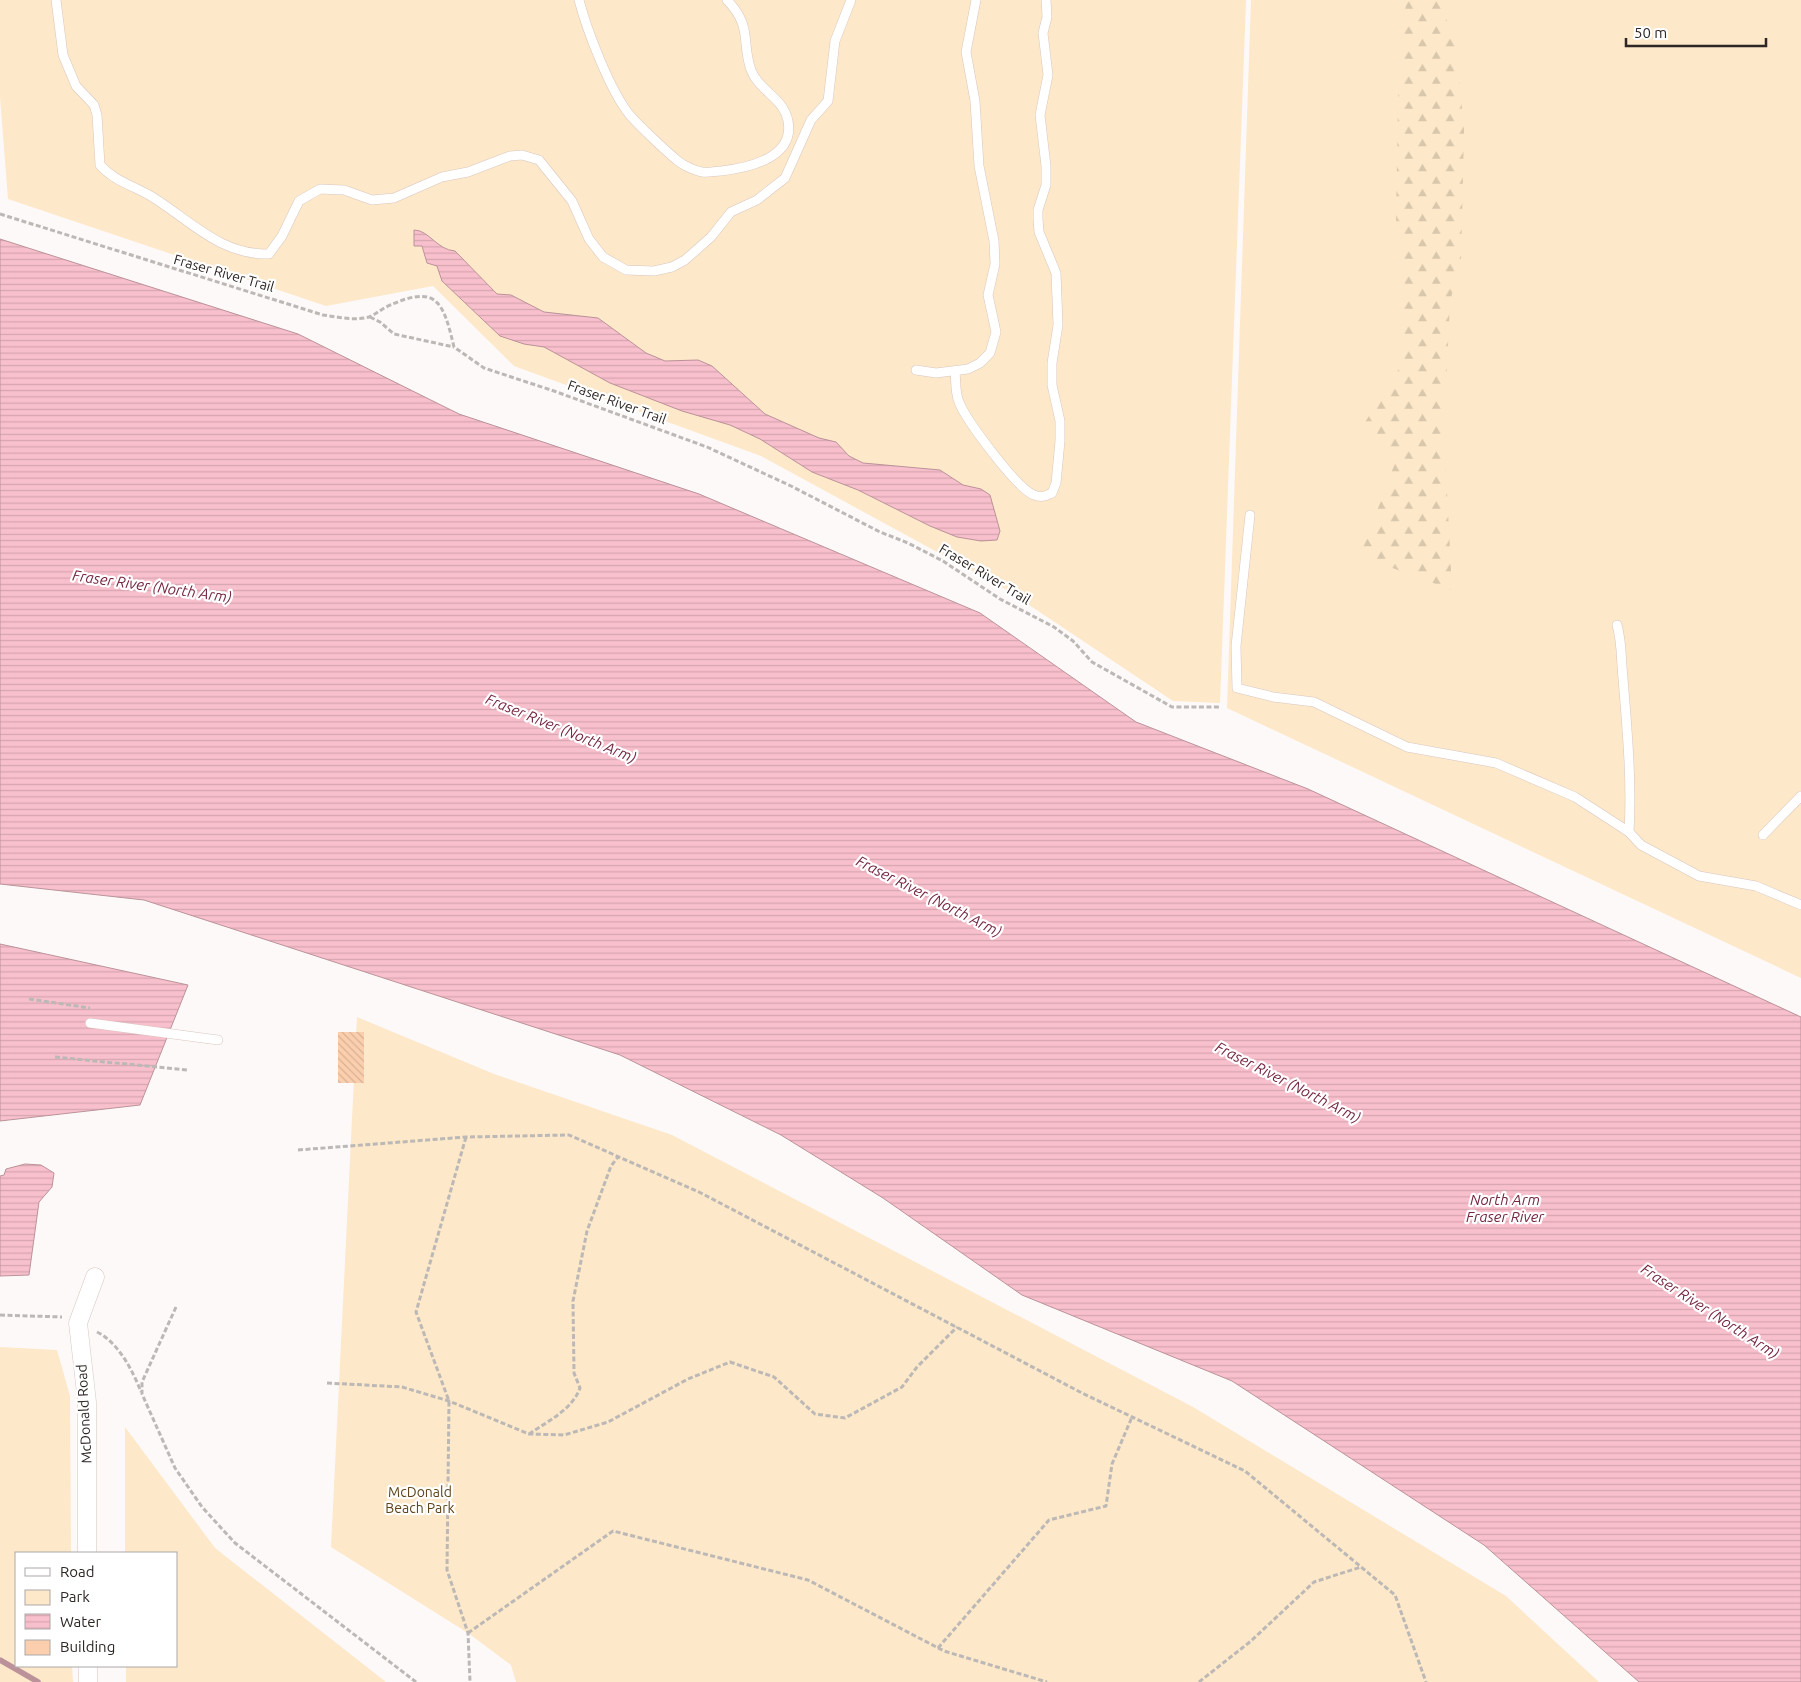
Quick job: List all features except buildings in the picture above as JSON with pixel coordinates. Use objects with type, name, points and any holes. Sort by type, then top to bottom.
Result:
[{"type":"street","name":"McDonald Road","points":[[87,1552],[87,1402],[78,1323],[95,1277]]},
{"type":"street","points":[[88,1667],[88,1682]]},
{"type":"lane","points":[[56,0],[64,55],[76,86],[94,105],[97,115],[100,165],[111,177],[154,198],[208,237],[254,254],[269,254],[282,236],[299,201],[320,189],[344,190],[372,200],[394,198],[442,177],[468,172],[492,161],[510,156],[522,156],[539,160],[572,201],[590,239],[603,257],[626,270],[654,272],[672,267],[685,260],[711,237],[731,212],[757,200],[785,178],[811,120],[828,101],[835,41],[851,0]]},
{"type":"lane","points":[[579,0],[613,86],[629,114],[679,162],[703,172],[735,169],[764,161],[777,153],[789,132],[788,120],[782,104],[760,84],[751,69],[745,27],[727,0]]},
{"type":"lane","points":[[916,370],[936,374],[968,369],[980,363],[990,353],[996,332],[988,295],[995,264],[994,241],[979,166],[975,101],[966,52],[976,0]]},
{"type":"lane","points":[[955,371],[958,401],[980,435],[1019,486],[1032,495],[1043,497],[1052,493],[1056,483],[1060,441],[1060,421],[1052,385],[1052,362],[1058,325],[1056,273],[1039,232],[1038,219],[1038,210],[1046,184],[1046,166],[1040,115],[1048,75],[1043,34],[1047,17],[1046,0]]},
{"type":"lane","points":[[1250,515],[1236,646],[1236,688],[1314,702],[1407,747],[1496,764],[1575,797],[1629,832],[1641,845],[1699,876],[1756,886],[1801,905]]},
{"type":"lane","points":[[1618,625],[1622,640],[1620,655],[1627,728],[1631,804],[1629,832]]},
{"type":"lane","points":[[1763,835],[1801,796]]},
{"type":"lane","points":[[90,1023],[218,1040]]},
{"type":"path","name":"Fraser River Trail","points":[[0,214],[323,315],[350,319],[370,316],[384,308],[410,298],[426,296],[436,300],[446,316],[454,348],[484,368],[554,391],[707,447],[799,490],[880,532],[908,543],[958,570],[1000,599],[1054,627],[1073,641],[1092,662],[1172,706],[1219,707]]},
{"type":"path","points":[[370,316],[394,334],[454,348]]},
{"type":"path","points":[[55,1056],[187,1070]]},
{"type":"path","points":[[298,1150],[466,1137],[568,1135],[700,1193],[1132,1417],[1244,1471],[1394,1595],[1426,1682]]},
{"type":"path","points":[[466,1137],[416,1312],[449,1401],[447,1570],[468,1633],[470,1682]]},
{"type":"path","points":[[529,1434],[565,1410],[576,1398],[580,1388],[574,1373],[573,1300],[587,1231],[611,1166],[618,1157]]},
{"type":"path","points":[[142,1394],[142,1382],[146,1370],[176,1307]]},
{"type":"path","points":[[0,1315],[57,1316],[78,1323],[108,1337],[134,1375],[175,1468],[202,1507],[235,1543],[416,1682]]},
{"type":"path","points":[[327,1383],[402,1387],[449,1401],[529,1434],[564,1435],[608,1422],[688,1379],[730,1362],[774,1377],[815,1414],[845,1418],[902,1386],[917,1366],[957,1327]]},
{"type":"path","points":[[938,1648],[1049,1520],[1106,1506],[1112,1464],[1132,1417]]},
{"type":"path","points":[[468,1633],[613,1531],[808,1580],[938,1648],[1047,1682]]},
{"type":"path","points":[[1199,1682],[1251,1642],[1314,1582],[1361,1567]]},
{"type":"green space","points":[[0,0],[1246,0],[1220,703],[1173,701],[1005,589],[761,456],[514,366],[433,286],[326,306],[8,199],[0,97]]},
{"type":"green space","points":[[1251,0],[1801,0],[1801,978],[1227,708]]},
{"type":"green space","points":[[1406,0],[1440,0],[1457,52],[1464,130],[1461,264],[1450,301],[1444,433],[1452,590],[1360,556],[1395,463],[1362,427],[1402,364],[1405,286],[1396,219],[1398,99]]},
{"type":"green space","name":"McDonald Beach Park","points":[[357,1017],[494,1074],[672,1135],[1193,1407],[1506,1596],[1599,1682],[516,1682],[511,1665],[468,1633],[331,1547]]},
{"type":"green space","points":[[0,1347],[57,1350],[70,1396],[71,1552],[15,1552],[15,1667],[72,1667],[73,1682],[0,1682]]},
{"type":"green space","points":[[125,1427],[215,1548],[386,1682],[126,1682],[126,1667],[178,1667],[178,1552],[125,1552]]},
{"type":"water","points":[[414,230],[424,233],[443,247],[455,251],[497,294],[511,295],[544,312],[598,318],[646,353],[665,361],[698,360],[712,366],[765,414],[819,438],[836,442],[849,456],[863,463],[940,470],[963,485],[981,489],[990,495],[1000,531],[997,540],[981,541],[957,537],[930,526],[858,490],[812,472],[760,439],[730,425],[682,411],[610,383],[544,347],[524,344],[500,336],[442,281],[437,266],[427,263],[422,246],[414,246]]},
{"type":"water","name":"North Arm Fraser River","points":[[0,239],[298,334],[459,414],[699,494],[980,613],[1136,722],[1308,789],[1801,1017],[1801,1682],[1639,1682],[1484,1545],[1232,1381],[1022,1295],[883,1198],[781,1135],[620,1055],[144,900],[0,884]]},
{"type":"water","points":[[0,944],[188,985],[140,1105],[0,1121]]},
{"type":"water","points":[[25,1164],[41,1165],[54,1173],[52,1187],[39,1202],[29,1275],[0,1276],[0,1176],[4,1175],[6,1169]]},
{"type":"waterway","points":[[0,1660],[38,1682]]},
{"type":"water label","name":"Fraser River (North Arm)","points":[[152,586]]},
{"type":"water label","name":"Fraser River (North Arm)","points":[[561,728]]},
{"type":"water label","name":"Fraser River (North Arm)","points":[[929,896]]},
{"type":"water label","name":"Fraser River (North Arm)","points":[[1288,1082]]},
{"type":"water label","name":"Fraser River (North Arm)","points":[[1710,1311]]}]
